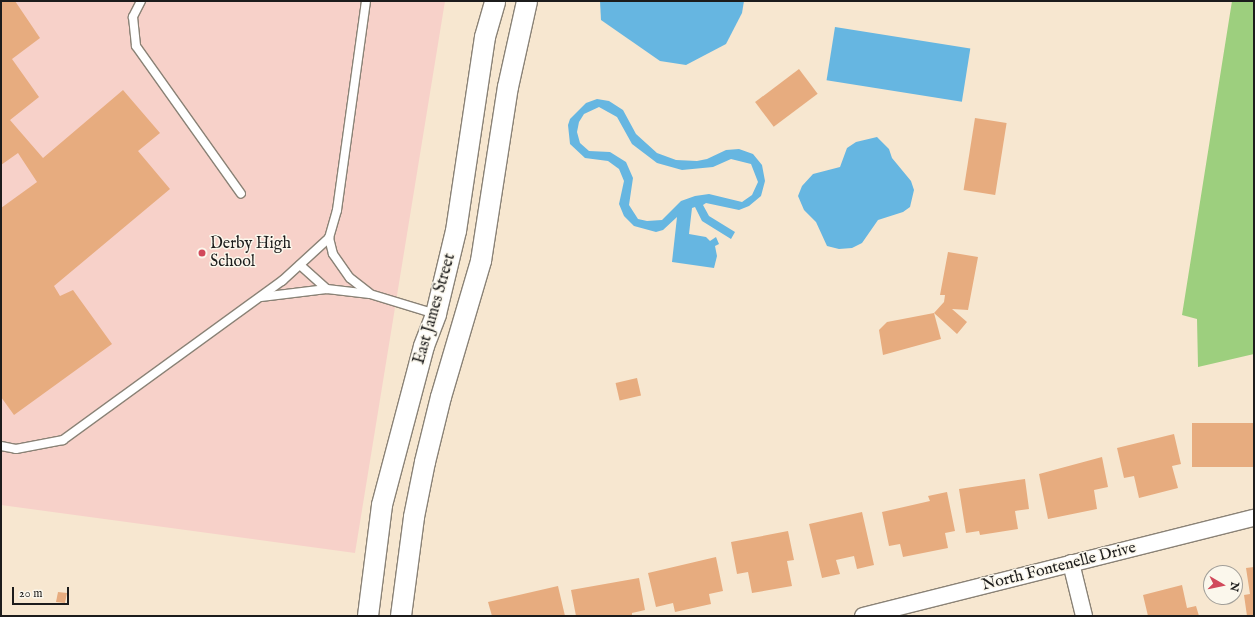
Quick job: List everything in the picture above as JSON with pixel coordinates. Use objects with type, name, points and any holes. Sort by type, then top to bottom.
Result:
[{"type":"street","name":"East James Street","points":[[368,616],[382,505],[424,346],[436,314],[456,231],[485,36],[495,1]]},
{"type":"street","name":"East James Street","points":[[401,616],[414,517],[425,462],[441,397],[481,260],[508,87],[527,1]]},
{"type":"street","name":"North Fontenelle Drive","points":[[863,616],[1254,518]]},
{"type":"street","points":[[1071,563],[1084,616]]},
{"type":"lane","points":[[141,1],[133,17],[136,46],[241,194]]},
{"type":"lane","points":[[366,1],[337,210],[329,238],[333,254],[350,278],[370,294]]},
{"type":"lane","points":[[1,446],[16,449],[63,440],[260,297],[300,266],[329,238]]},
{"type":"lane","points":[[300,266],[327,289]]},
{"type":"lane","points":[[260,297],[327,289],[370,294],[436,314]]},
{"type":"shaded area","name":"Derby High School","points":[[1,1],[445,1],[355,553],[1,505]]},
{"type":"green space","points":[[1232,1],[1254,1],[1254,354],[1198,367],[1197,319],[1182,315]]},
{"type":"water","points":[[600,1],[744,1],[742,13],[726,44],[686,65],[660,61],[601,20]]},
{"type":"water","points":[[835,27],[970,48],[962,102],[827,80]]},
{"type":"water","points":[[597,99],[609,101],[623,110],[636,134],[657,153],[676,160],[697,161],[707,159],[726,150],[739,149],[753,154],[762,165],[765,181],[761,196],[749,206],[739,210],[706,203],[703,205],[709,216],[735,232],[731,239],[702,221],[695,207],[692,208],[689,234],[706,237],[710,241],[716,237],[719,244],[715,246],[717,256],[714,268],[672,262],[677,217],[663,230],[656,232],[634,226],[624,216],[619,204],[624,181],[619,169],[608,161],[585,158],[570,144],[568,125],[570,119],[586,103]],"holes":[[[599,107],[617,117],[632,144],[657,163],[682,170],[713,167],[731,159],[751,164],[758,182],[752,195],[742,202],[709,194],[695,196],[681,201],[662,220],[647,221],[638,219],[629,205],[633,178],[626,162],[610,152],[589,151],[580,143],[577,132],[579,122],[584,114]]]},
{"type":"water","points":[[877,137],[889,149],[892,158],[911,181],[914,190],[910,207],[903,212],[878,220],[862,243],[852,248],[839,249],[827,246],[816,222],[804,210],[798,196],[802,186],[813,174],[840,167],[847,148],[856,142]]},
{"type":"building","points":[[1,1],[15,1],[40,38],[12,59],[39,97],[10,120],[43,158],[123,90],[160,133],[138,151],[170,189],[54,286],[60,296],[73,290],[112,344],[14,415],[1,397],[1,208],[37,182],[18,153],[1,165]]},
{"type":"building","points":[[799,69],[818,94],[774,127],[755,102]]},
{"type":"building","points":[[975,118],[1007,123],[995,195],[964,190]]},
{"type":"building","points":[[948,252],[978,257],[968,310],[952,309],[967,322],[957,334],[934,313],[944,302],[945,295],[940,295]]},
{"type":"building","points":[[934,313],[941,339],[883,355],[879,330],[887,322]]},
{"type":"building","points":[[637,378],[641,396],[620,400],[616,383]]},
{"type":"building","points":[[1192,423],[1254,423],[1254,467],[1192,467]]},
{"type":"building","points":[[1174,434],[1181,464],[1172,466],[1178,488],[1139,498],[1134,476],[1124,478],[1117,448]]},
{"type":"building","points":[[1102,457],[1108,487],[1094,490],[1097,509],[1048,519],[1039,474]]},
{"type":"building","points":[[1025,479],[1029,509],[1015,511],[1018,529],[980,535],[979,531],[966,533],[959,489]]},
{"type":"building","points":[[947,492],[955,531],[945,533],[948,548],[903,557],[900,544],[889,546],[882,512],[930,501],[928,496]]},
{"type":"building","points":[[862,512],[874,565],[857,569],[854,556],[836,560],[840,574],[822,578],[809,524]]},
{"type":"building","points":[[788,531],[794,560],[787,561],[792,586],[752,593],[748,572],[737,574],[731,542]]},
{"type":"building","points":[[716,557],[723,591],[709,594],[711,604],[675,612],[673,603],[656,607],[648,573]]},
{"type":"building","points":[[1254,567],[1254,616],[1247,616],[1244,595],[1250,594],[1246,568]]},
{"type":"building","points":[[639,578],[645,610],[632,613],[632,616],[576,616],[571,590]]},
{"type":"building","points":[[1182,585],[1187,608],[1196,606],[1199,616],[1148,616],[1143,595]]},
{"type":"building","points":[[558,586],[565,616],[492,616],[488,602]]},
{"type":"building","points":[[58,592],[67,593],[65,603],[56,602]]},
{"type":"place","name":"Derby High School","points":[[202,253]]}]
